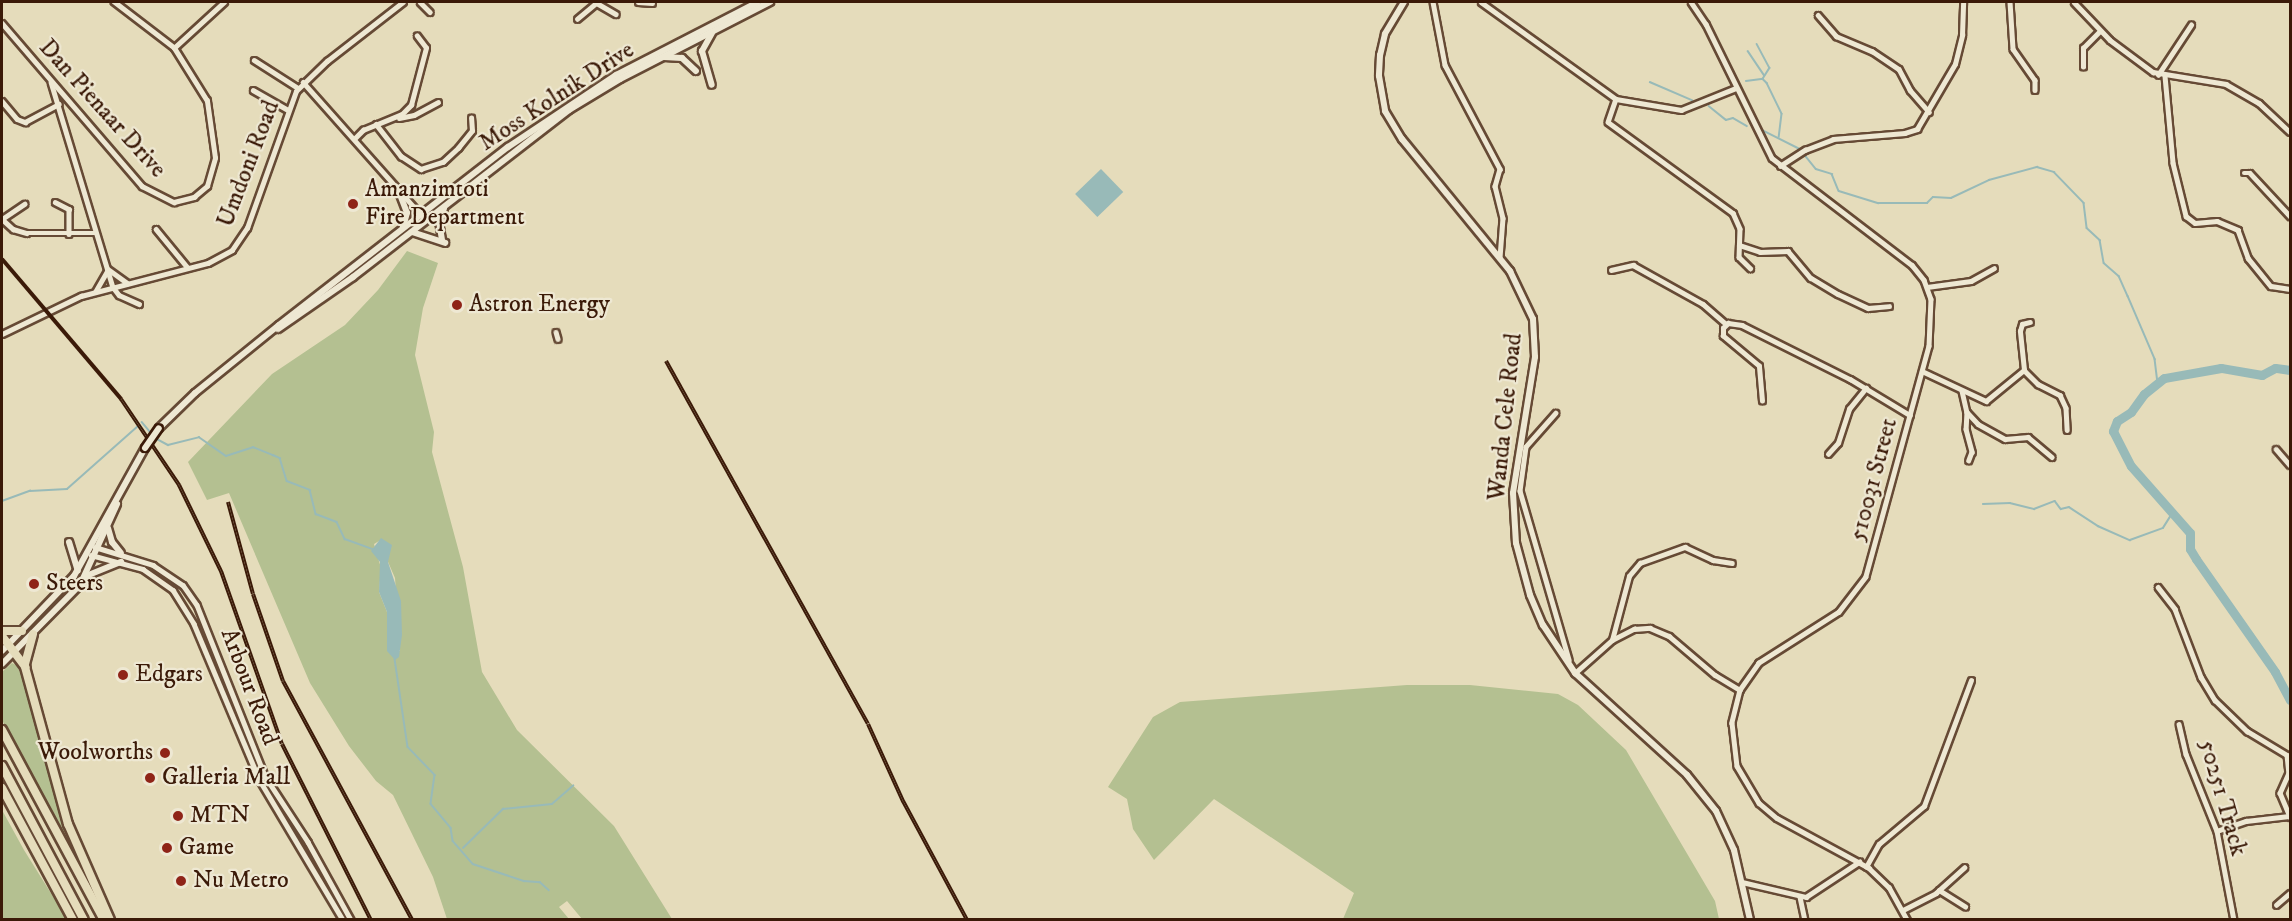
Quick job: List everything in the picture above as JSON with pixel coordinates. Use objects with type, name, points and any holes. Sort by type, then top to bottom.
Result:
[{"type":"highway","points":[[2,631],[22,631]]},
{"type":"highway","points":[[25,667],[33,634]]},
{"type":"highway","points":[[2,636],[25,667],[68,824],[110,920]]},
{"type":"highway","points":[[2,730],[104,920]]},
{"type":"highway","points":[[2,766],[84,920]]},
{"type":"highway","points":[[2,790],[73,920]]},
{"type":"main road","name":"Moss Kolnik Drive","points":[[2,664],[63,606],[84,576],[91,555],[145,448],[159,428],[195,393],[507,147],[616,75],[758,2]]},
{"type":"main road","name":"Moss Kolnik Drive","points":[[275,330],[412,232],[569,110],[660,58],[770,2]]},
{"type":"main road","name":"Wanda Cele Road","points":[[1404,2],[1385,34],[1380,56],[1380,88],[1385,111],[1401,139],[1500,258],[1526,296],[1535,331],[1535,357],[1515,469],[1516,543],[1536,611],[1576,672],[1702,793],[1727,831],[1750,920]]},
{"type":"main road","points":[[712,85],[702,51],[714,30]]},
{"type":"main road","points":[[660,58],[679,57],[696,72]]},
{"type":"main road","points":[[399,192],[407,213],[402,230]]},
{"type":"main road","points":[[412,232],[443,242],[439,222],[447,203]]},
{"type":"main road","name":"Moss Kolnik Drive","points":[[95,547],[108,527],[128,478]]},
{"type":"main road","points":[[108,527],[110,538],[122,553]]},
{"type":"main road","points":[[69,542],[78,571]]},
{"type":"main road","name":"Moss Kolnik Drive","points":[[2,651],[91,555]]},
{"type":"main road","points":[[84,576],[121,562]]},
{"type":"street","name":"Dan Pienaar Drive","points":[[2,23],[142,186],[164,200],[184,201],[199,194],[209,181],[215,138],[207,102],[174,48],[114,2]]},
{"type":"street","points":[[174,48],[224,2]]},
{"type":"street","name":"Umdoni Road","points":[[2,331],[57,305],[95,292],[188,268],[224,255],[242,238],[298,88],[403,2]]},
{"type":"street","points":[[420,2],[430,12]]},
{"type":"street","points":[[638,2],[652,3]]},
{"type":"street","points":[[1433,2],[1444,65],[1499,166],[1495,186],[1503,218],[1500,258]]},
{"type":"street","points":[[1481,2],[1616,99],[1681,110],[1736,88]]},
{"type":"street","name":"510031 Street","points":[[1690,2],[1706,24],[1736,88],[1780,166],[1912,265],[1927,287],[1932,330],[1861,587],[1832,619],[1768,654],[1740,690],[1733,713],[1732,744],[1737,766],[1751,793],[1777,818],[1866,867],[1889,886],[1907,920]]},
{"type":"street","points":[[1780,166],[1833,139],[1910,133],[1929,112],[1958,54],[1963,2]]},
{"type":"street","points":[[2010,2],[2013,49],[2035,80],[2035,90]]},
{"type":"street","points":[[2074,2],[2100,31],[2158,75],[2226,84],[2259,103],[2290,132]]},
{"type":"street","points":[[577,19],[595,3],[616,14]]},
{"type":"street","points":[[1818,15],[1836,36],[1872,51],[1899,69],[1910,90],[1929,112]]},
{"type":"street","points":[[2158,75],[2191,25]]},
{"type":"street","points":[[2083,67],[2083,48],[2100,31]]},
{"type":"street","points":[[393,119],[407,110],[413,99],[426,48],[417,36]]},
{"type":"street","points":[[254,60],[298,88]]},
{"type":"street","points":[[2165,76],[2173,163],[2186,216],[2195,223],[2217,221],[2238,230],[2248,258],[2271,286],[2290,289]]},
{"type":"street","points":[[50,79],[113,287],[119,295],[139,304]]},
{"type":"street","points":[[303,82],[421,215]]},
{"type":"street","points":[[253,90],[288,110]]},
{"type":"street","points":[[1616,99],[1608,122],[1736,217],[1739,257],[1750,268]]},
{"type":"street","points":[[2,101],[17,119],[25,122],[58,104]]},
{"type":"street","points":[[354,139],[376,124],[414,115],[438,102]]},
{"type":"street","points":[[376,124],[401,156],[421,169],[443,162],[458,148],[472,131],[471,118]]},
{"type":"street","points":[[2244,173],[2250,173],[2290,216]]},
{"type":"street","points":[[56,202],[69,209],[69,234]]},
{"type":"street","points":[[24,204],[2,219],[20,232],[96,233]]},
{"type":"street","points":[[156,229],[188,268]]},
{"type":"street","points":[[1738,245],[1760,252],[1788,251],[1811,278],[1838,294],[1868,308],[1889,306]]},
{"type":"street","points":[[1611,270],[1633,265],[1703,304],[1726,324],[1742,325],[1866,388],[1910,415]]},
{"type":"street","points":[[107,268],[127,284]]},
{"type":"street","points":[[95,292],[107,268]]},
{"type":"street","points":[[1927,287],[1971,281],[1995,268]]},
{"type":"street","points":[[2030,322],[2022,324],[2020,331],[2024,370],[2038,384],[2060,395],[2066,408],[2067,430]]},
{"type":"street","points":[[1726,324],[1722,333],[1726,339],[1759,366],[1762,401]]},
{"type":"street","points":[[556,332],[558,339]]},
{"type":"street","points":[[1922,370],[1986,401],[2024,370]]},
{"type":"street","points":[[1828,454],[1838,443],[1849,410],[1866,388]]},
{"type":"street","points":[[1962,391],[1968,412],[1966,429],[1972,452],[1969,460]]},
{"type":"street","points":[[1968,412],[1989,431],[2009,440],[2028,438],[2052,457]]},
{"type":"street","points":[[1556,413],[1526,447],[1520,491],[1568,658],[1576,672],[1612,640],[1634,629],[1657,630],[1740,690]]},
{"type":"street","points":[[2276,449],[2290,465]]},
{"type":"street","name":"Arbour Road","points":[[95,547],[122,553],[169,574],[197,604],[267,794],[343,920]]},
{"type":"street","points":[[1612,640],[1634,567],[1685,547],[1710,558],[1732,563]]},
{"type":"street","name":"Arbour Road","points":[[91,555],[121,562],[151,573],[180,600],[194,624],[252,754],[351,920]]},
{"type":"street","points":[[2158,587],[2175,609],[2201,677],[2215,700],[2247,731],[2287,755],[2289,773],[2280,794],[2290,817],[2246,821],[2217,831]]},
{"type":"street","points":[[1866,867],[1879,844],[1917,816],[1927,801],[1971,680]]},
{"type":"street","name":"50251 Track","points":[[2180,724],[2186,754],[2217,831],[2234,920]]},
{"type":"street","points":[[1742,882],[1800,897],[1822,890],[1858,862]]},
{"type":"street","points":[[1903,910],[1939,890],[1964,868]]},
{"type":"street","points":[[1939,890],[1951,894],[1965,906]]},
{"type":"street","points":[[2276,905],[2290,893]]},
{"type":"street","points":[[1800,897],[1805,920]]},
{"type":"green space","points":[[407,251],[438,263],[423,308],[415,355],[434,432],[432,452],[463,567],[482,672],[517,730],[614,826],[672,919],[582,919],[567,901],[559,907],[569,919],[447,919],[433,877],[393,795],[376,781],[349,746],[310,683],[229,493],[207,500],[188,462],[272,374],[345,325],[378,290]],"holes":[[[379,541],[395,578],[400,651],[387,651],[387,612],[379,592],[381,568],[374,544]]]},
{"type":"green space","points":[[12,663],[20,667],[73,855],[2,720],[2,672]]},
{"type":"green space","points":[[1407,685],[1470,685],[1558,694],[1578,705],[1626,750],[1715,901],[1719,919],[1343,919],[1354,893],[1214,799],[1154,860],[1133,829],[1127,799],[1108,787],[1153,717],[1180,702]]},
{"type":"green space","points":[[2,810],[24,850],[67,919],[2,919]]},
{"type":"water","points":[[1101,169],[1123,192],[1097,217],[1075,194]]},
{"type":"water","points":[[381,538],[392,545],[388,562],[401,601],[402,635],[399,657],[395,660],[387,651],[387,612],[379,592],[380,562],[371,551]]},
{"type":"waterway","points":[[1757,44],[1770,68],[1763,79]]},
{"type":"waterway","points":[[1748,51],[1764,75]]},
{"type":"waterway","points":[[1746,81],[1763,79],[1767,83],[1782,114],[1779,137]]},
{"type":"waterway","points":[[1650,82],[1692,100]]},
{"type":"waterway","points":[[1709,106],[1726,120],[1733,118],[1747,126]]},
{"type":"waterway","points":[[1762,130],[1800,149]]},
{"type":"waterway","points":[[1804,154],[1816,169],[1832,174],[1839,191],[1878,203],[1927,203],[1933,197],[1951,198],[1989,180],[2037,167],[2054,172],[2084,203],[2087,228],[2100,240],[2104,263],[2119,276],[2155,359],[2158,383]]},
{"type":"waterway","points":[[2290,370],[2275,368],[2262,375],[2221,368],[2164,378],[2144,394],[2131,412],[2117,421],[2113,431],[2131,466],[2190,533],[2190,549],[2275,672],[2290,700]]},
{"type":"waterway","points":[[142,422],[152,434]]},
{"type":"waterway","points":[[2,501],[30,491],[67,489],[137,427]]},
{"type":"waterway","points":[[155,438],[168,445],[199,437],[226,456],[253,447],[280,458],[287,481],[310,490],[316,514],[337,522],[345,539],[373,549]]},
{"type":"waterway","points":[[1983,504],[2010,503],[2034,509],[2055,501],[2061,509],[2069,507],[2098,526],[2130,540],[2163,528],[2173,512]]},
{"type":"waterway","points":[[395,659],[408,747],[435,775],[431,804],[451,828],[453,841],[473,864],[524,881],[540,882],[549,890]]},
{"type":"waterway","points":[[463,848],[503,809],[552,804],[573,786]]},
{"type":"railway","points":[[2,259],[121,399],[179,485],[221,571],[282,744],[371,920]]},
{"type":"railway","points":[[666,361],[868,724],[903,801],[967,920]]},
{"type":"railway","points":[[228,502],[253,594],[283,681],[412,920]]},
{"type":"place","name":"Amanzimtoti Fire Department","points":[[353,204]]},
{"type":"place","name":"Astron Energy","points":[[457,305]]},
{"type":"place","name":"Steers","points":[[34,584]]},
{"type":"place","name":"Edgars","points":[[123,675]]},
{"type":"place","name":"Woolworths","points":[[165,753]]},
{"type":"place","name":"Galleria Mall","points":[[150,778]]},
{"type":"place","name":"MTN","points":[[178,816]]},
{"type":"place","name":"Game","points":[[167,848]]},
{"type":"place","name":"Nu Metro","points":[[181,881]]}]
